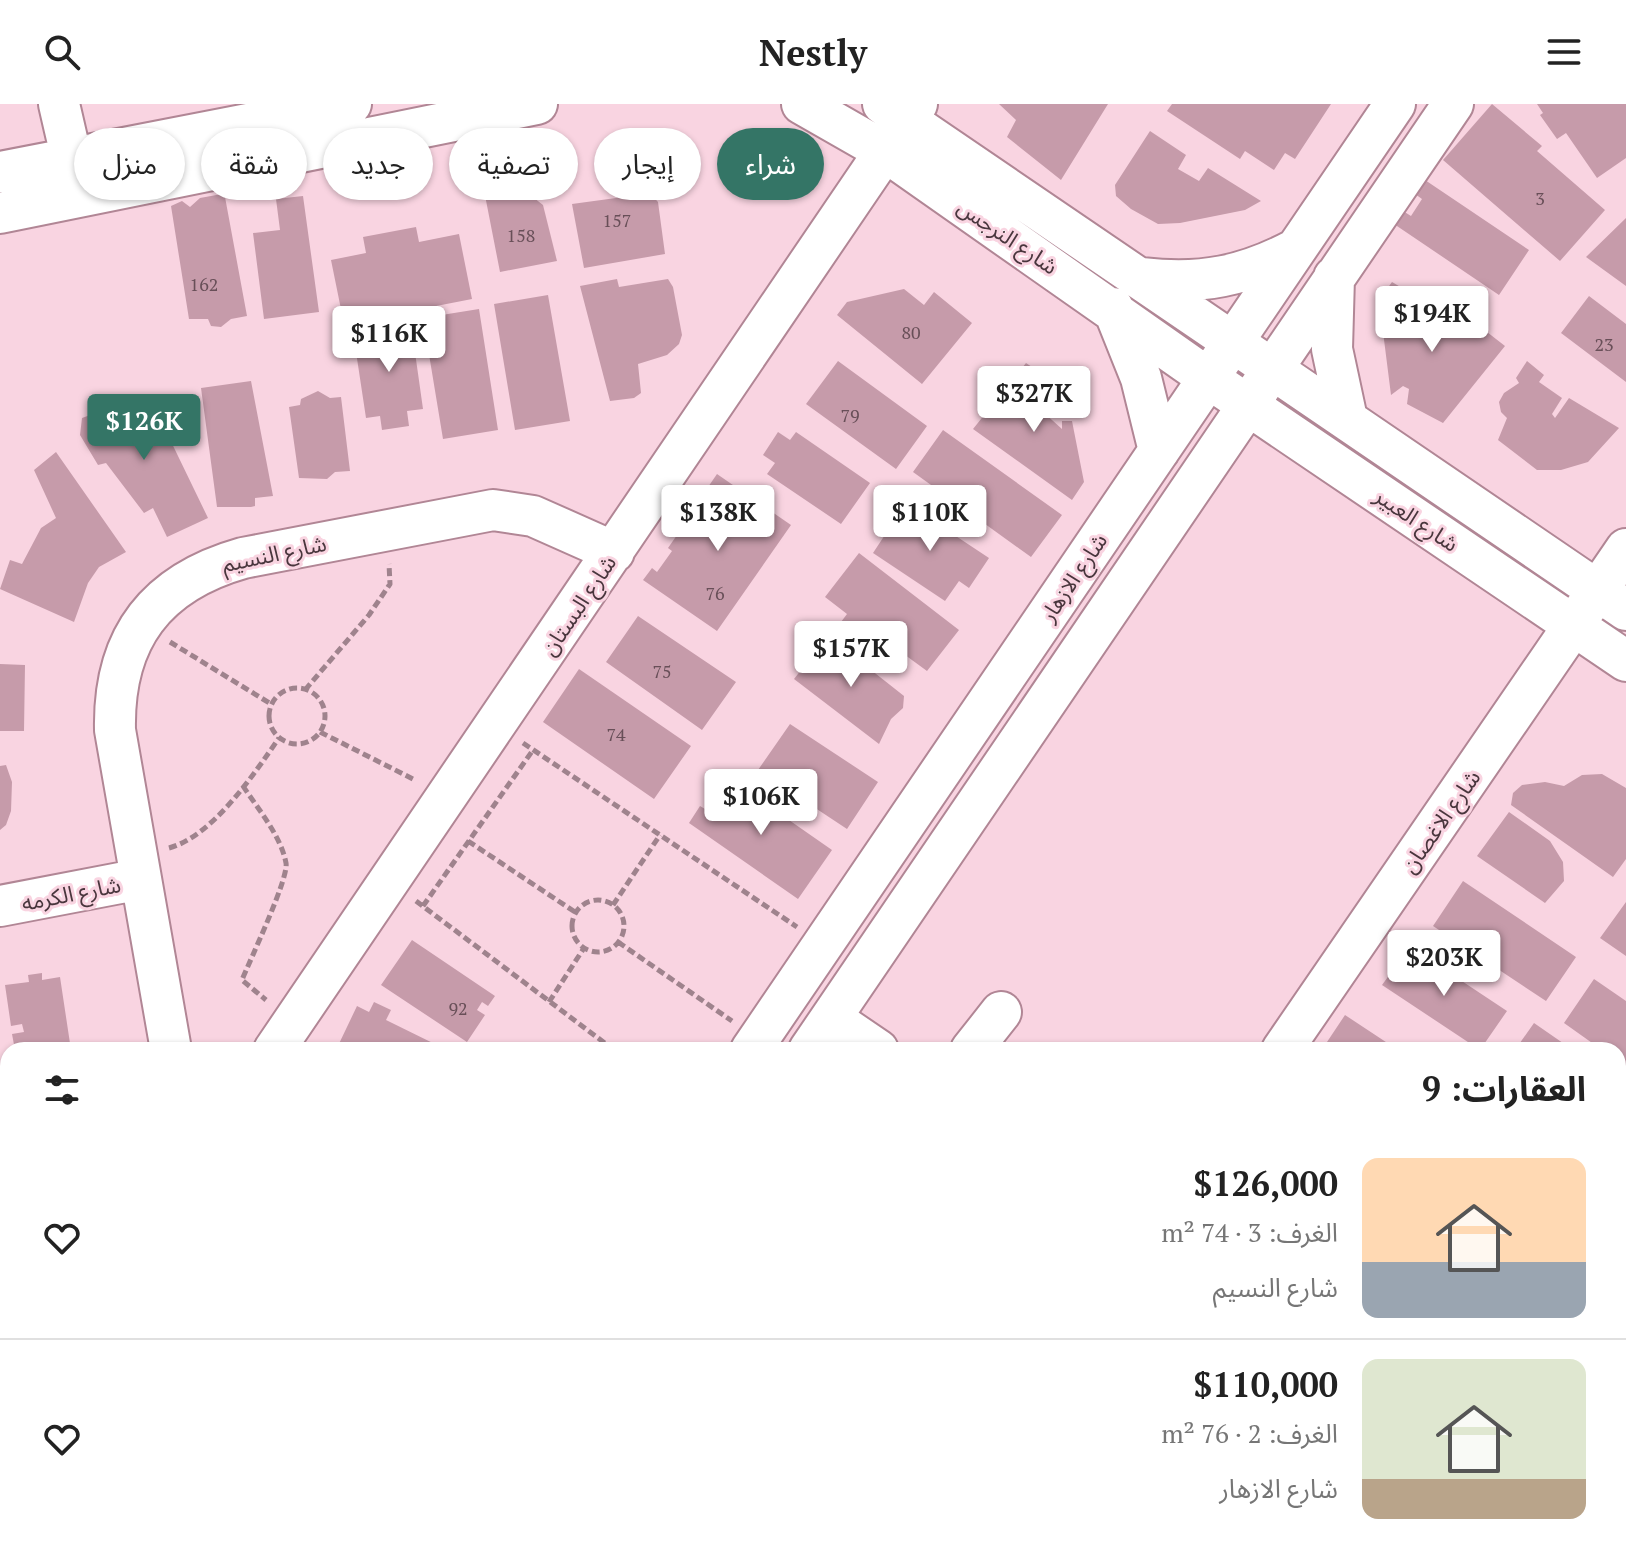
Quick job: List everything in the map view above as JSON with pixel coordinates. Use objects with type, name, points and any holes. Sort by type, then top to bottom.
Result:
[{"type":"street","points":[[59,104],[74,168]]},
{"type":"street","points":[[0,172],[71,156],[337,119],[404,117],[537,104]]},
{"type":"street","name":"شارع النرجس","points":[[802,104],[886,152],[1113,308],[1208,378]]},
{"type":"street","name":"شارع الازهار","points":[[756,1042],[1395,104]]},
{"type":"street","points":[[849,1042],[820,1034],[1453,104]]},
{"type":"street","name":"شارع النرجس","points":[[903,109],[1233,341]]},
{"type":"street","name":"شارع البستان","points":[[284,1036],[886,152],[903,109]]},
{"type":"street","points":[[185,165],[337,119]]},
{"type":"street","points":[[0,213],[74,197]]},
{"type":"street","points":[[1139,277],[1180,282],[1220,279],[1260,268],[1296,249]]},
{"type":"street","points":[[1334,276],[1332,349],[1347,419]]},
{"type":"street","points":[[1113,308],[1141,378],[1159,451]]},
{"type":"street","name":"شارع العبير","points":[[1233,341],[1612,601]]},
{"type":"street","name":"شارع العبير","points":[[1208,378],[1626,661]]},
{"type":"street","name":"شارع النسيم","points":[[170,1042],[115,730],[114,697],[121,664],[155,605],[180,583],[210,567],[388,528],[493,510],[533,516],[614,552]]},
{"type":"street","name":"شارع الاغصان","points":[[1288,1042],[1574,626],[1612,601],[1626,549]]},
{"type":"street","name":"شارع الكرمه","points":[[0,906],[140,868]]},
{"type":"street","points":[[977,1042],[1001,1012]]},
{"type":"path","points":[[305,690],[369,615],[390,584],[388,528]]},
{"type":"path","points":[[141,625],[271,704]]},
{"type":"path","points":[[286,690],[305,690],[323,707],[324,724],[320,732],[296,744],[279,738],[269,723],[271,704],[286,690]]},
{"type":"path","points":[[496,725],[823,944]]},
{"type":"path","points":[[320,732],[447,797]]},
{"type":"path","points":[[140,868],[180,845],[217,817],[279,738]]},
{"type":"path","points":[[423,906],[533,750]]},
{"type":"path","points":[[243,786],[272,831],[287,865],[282,888],[264,923],[242,980],[284,1036]]},
{"type":"path","points":[[613,905],[660,835]]},
{"type":"path","points":[[468,841],[575,912]]},
{"type":"path","points":[[390,881],[603,1042]]},
{"type":"path","points":[[591,900],[613,905],[623,919],[618,942],[604,951],[584,948],[572,932],[575,912],[591,900]]},
{"type":"path","points":[[618,942],[752,1042]]},
{"type":"path","points":[[549,1002],[584,948]]},
{"type":"building","points":[[999,104],[1108,104],[1061,180],[1007,137],[1016,120]]},
{"type":"building","points":[[1172,104],[1331,104],[1295,159],[1285,153],[1274,170],[1245,151],[1240,159],[1167,111]]},
{"type":"building","points":[[1492,104],[1542,146],[1537,151],[1605,210],[1560,261],[1443,160]]},
{"type":"building","points":[[1537,104],[1626,104],[1626,158],[1597,178],[1566,133],[1557,139],[1540,115],[1543,113]]},
{"type":"building","points":[[1150,131],[1186,155],[1178,169],[1199,181],[1208,168],[1261,201],[1245,210],[1180,223],[1158,224],[1131,209],[1116,196],[1115,185]]},
{"type":"building","points":[[1425,180],[1529,250],[1499,295],[1394,224],[1403,211],[1411,216],[1422,199],[1415,194]]},
{"type":"building","points":[[200,198],[226,200],[247,316],[231,319],[221,327],[211,326],[208,319],[189,319],[171,206],[182,201],[190,207]]},
{"type":"building","points":[[276,200],[304,200],[319,312],[264,319],[253,233],[280,230]]},
{"type":"building","points":[[486,200],[537,200],[543,205],[557,261],[500,272]]},
{"type":"building","points":[[601,200],[656,200],[665,254],[584,268],[572,204]]},
{"type":"building","points":[[1626,218],[1626,286],[1586,257]]},
{"type":"building","points":[[416,227],[419,242],[459,234],[472,299],[344,324],[331,260],[366,253],[363,237]]},
{"type":"building","points":[[617,279],[619,287],[668,279],[673,287],[682,335],[679,344],[667,355],[638,364],[641,393],[634,398],[610,401],[580,286]]},
{"type":"building","points":[[1392,282],[1414,295],[1412,300],[1427,312],[1432,306],[1469,333],[1478,325],[1505,346],[1443,423],[1407,404],[1409,389],[1403,386],[1391,395],[1379,300]]},
{"type":"building","points":[[904,289],[924,305],[934,292],[972,323],[922,384],[837,315],[847,302]]},
{"type":"building","points":[[548,295],[570,421],[515,430],[494,304]]},
{"type":"building","points":[[1589,296],[1626,324],[1626,382],[1561,333]]},
{"type":"building","points":[[479,309],[498,430],[443,439],[423,318]]},
{"type":"building","points":[[411,324],[423,409],[407,411],[409,426],[382,430],[380,416],[366,418],[353,332]]},
{"type":"building","points":[[838,361],[927,426],[896,469],[806,404]]},
{"type":"building","points":[[1527,361],[1544,375],[1539,382],[1562,398],[1552,414],[1555,418],[1569,398],[1619,428],[1588,462],[1561,470],[1537,470],[1498,440],[1507,418],[1501,412],[1499,402],[1504,393],[1519,383],[1516,378]]},
{"type":"building","points":[[1026,363],[1041,373],[1037,379],[1045,386],[1033,403],[1062,429],[1062,421],[1072,421],[1084,482],[1072,500],[973,429]]},
{"type":"building","points":[[251,381],[273,496],[255,498],[255,506],[251,507],[217,507],[201,388]]},
{"type":"building","points":[[318,391],[330,398],[341,397],[350,471],[335,472],[327,479],[299,478],[289,407],[300,405],[301,399]]},
{"type":"building","points":[[148,394],[208,518],[167,537],[153,508],[144,513],[106,463],[98,465],[80,435],[82,418]]},
{"type":"building","points":[[943,430],[1062,515],[1031,557],[913,472]]},
{"type":"building","points":[[778,432],[790,440],[796,432],[870,483],[841,524],[767,474],[775,463],[763,455]]},
{"type":"building","points":[[56,452],[126,552],[99,567],[88,583],[74,622],[0,589],[10,560],[22,564],[41,528],[56,518],[34,470]]},
{"type":"building","points":[[717,474],[791,525],[717,631],[643,580],[652,568],[657,572],[672,551],[668,548],[693,512],[697,515],[712,494],[706,490]]},
{"type":"building","points":[[906,503],[989,558],[969,588],[959,581],[945,601],[873,553]]},
{"type":"building","points":[[859,553],[959,630],[927,671],[901,652],[894,662],[841,622],[847,614],[825,597]]},
{"type":"building","points":[[638,616],[736,682],[702,730],[606,662]]},
{"type":"building","points":[[828,636],[904,696],[903,708],[891,719],[879,744],[794,679]]},
{"type":"building","points":[[0,664],[25,665],[24,731],[0,731]]},
{"type":"building","points":[[579,669],[691,746],[654,799],[543,722]]},
{"type":"building","points":[[790,724],[878,782],[847,829],[758,770]]},
{"type":"building","points":[[6,765],[12,782],[11,811],[6,825],[0,830],[0,766]]},
{"type":"building","points":[[723,774],[832,850],[798,899],[689,823],[700,806],[705,809]]},
{"type":"building","points":[[1602,774],[1626,788],[1626,859],[1613,877],[1511,805],[1513,793],[1522,785],[1545,782],[1564,786],[1582,775]]},
{"type":"building","points":[[1509,812],[1550,841],[1563,862],[1564,881],[1545,903],[1477,856]]},
{"type":"building","points":[[1463,881],[1576,957],[1546,1001],[1433,926]]},
{"type":"building","points":[[1626,902],[1626,956],[1600,938]]},
{"type":"building","points":[[412,940],[495,996],[488,1006],[482,1002],[477,1010],[485,1015],[467,1042],[381,985]]},
{"type":"building","points":[[1409,946],[1507,1011],[1486,1042],[1468,1042],[1382,985],[1401,959],[1402,949]]},
{"type":"building","points":[[42,973],[42,980],[60,977],[70,1042],[14,1042],[12,1034],[24,1032],[22,1024],[11,1026],[5,985],[29,982],[28,975]]},
{"type":"building","points":[[1594,979],[1626,1001],[1626,1042],[1591,1042],[1564,1023]]},
{"type":"building","points":[[374,1002],[391,1010],[386,1020],[431,1042],[340,1042],[357,1006],[369,1012]]},
{"type":"building","points":[[1345,1015],[1386,1042],[1327,1042]]},
{"type":"building","points":[[1534,1023],[1561,1042],[1521,1042]]}]
